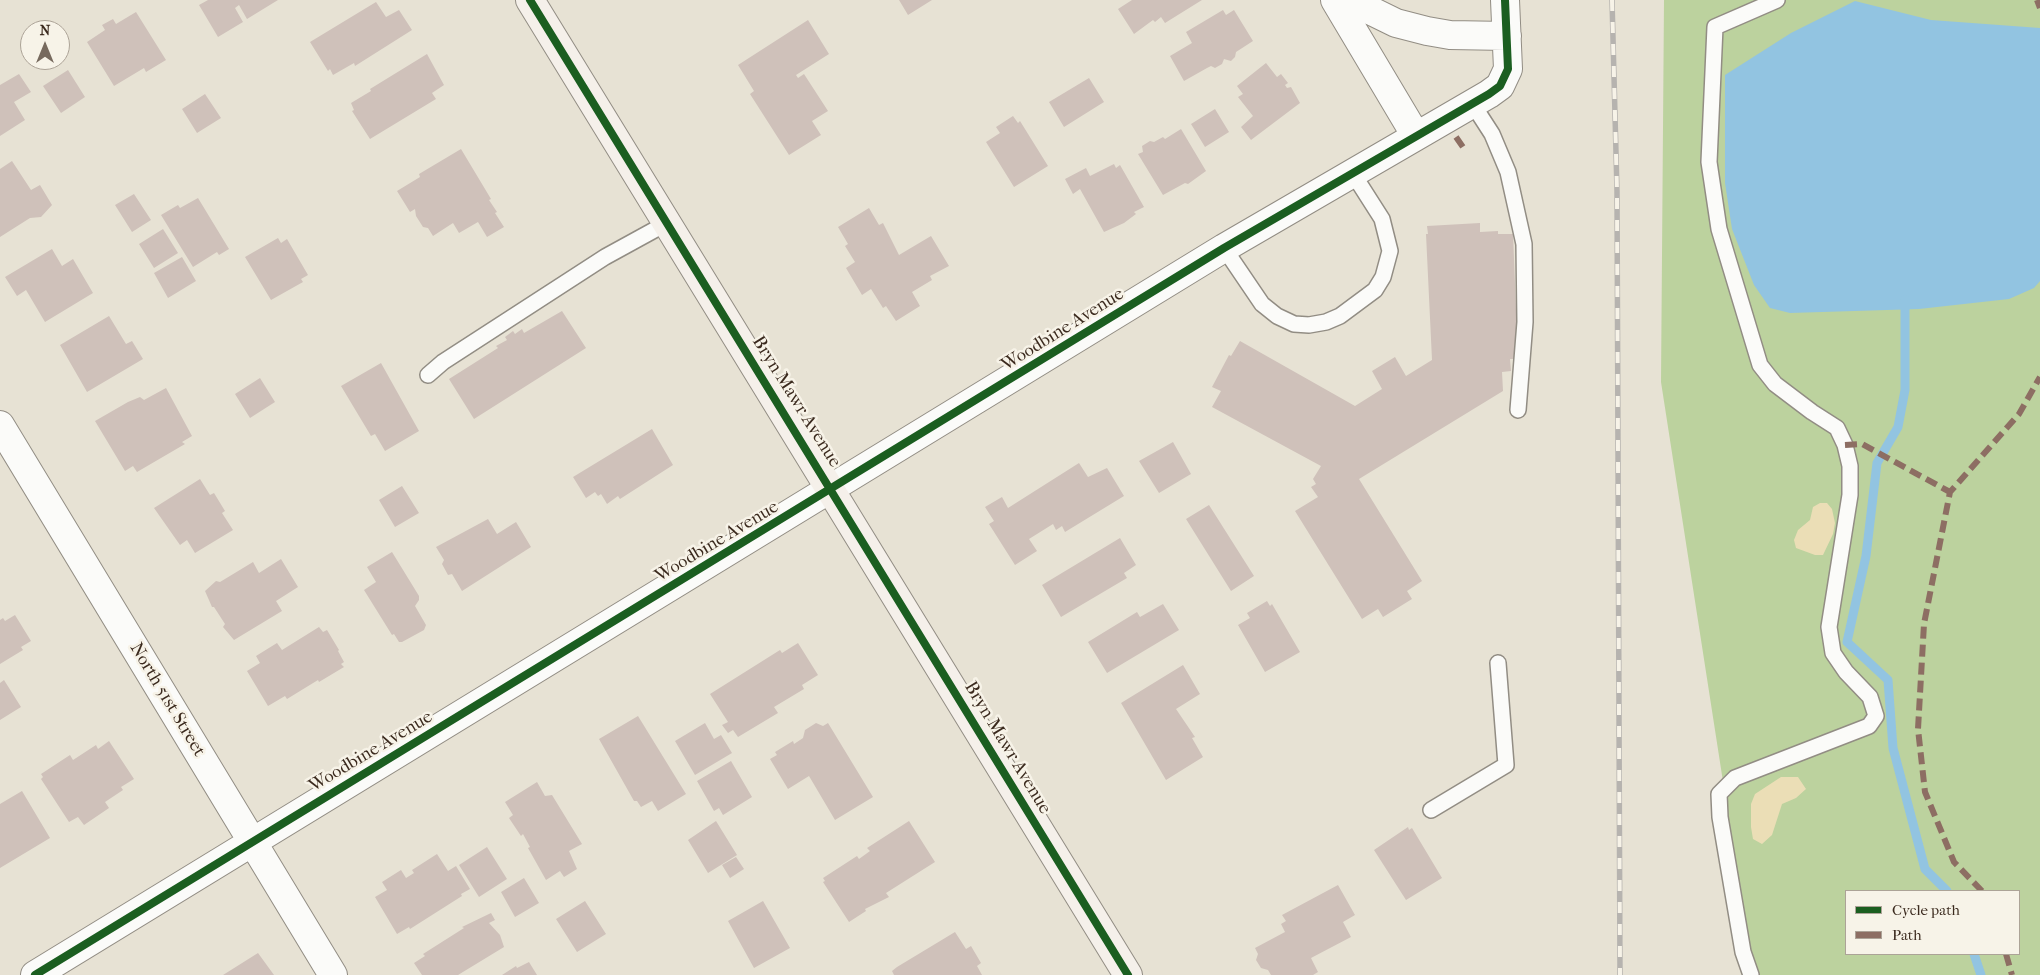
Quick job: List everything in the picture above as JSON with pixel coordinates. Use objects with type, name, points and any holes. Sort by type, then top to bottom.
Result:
[{"type":"street","name":"Bryn Mawr Avenue","points":[[530,0],[1128,975]]},
{"type":"street","points":[[1335,0],[1416,136]]},
{"type":"street","points":[[1349,0],[1396,23],[1427,32],[1450,35],[1507,36]]},
{"type":"street","name":"Woodbine Avenue","points":[[35,975],[832,490],[1224,248],[1500,86],[1505,77],[1508,61],[1505,0]]},
{"type":"street","name":"North 51st Street","points":[[0,427],[333,975]]},
{"type":"lane","points":[[1751,975],[1742,942],[1720,817],[1719,794],[1735,778],[1869,726],[1876,716],[1870,698],[1846,672],[1833,653],[1829,626],[1850,495],[1850,466],[1845,445],[1837,428],[1775,384],[1760,365],[1719,229],[1710,162],[1715,27],[1776,0]]},
{"type":"lane","points":[[1472,104],[1492,134],[1508,172],[1524,244],[1525,322],[1518,410]]},
{"type":"lane","points":[[1224,248],[1262,304],[1276,316],[1294,324],[1309,325],[1326,322],[1340,316],[1375,290],[1383,278],[1390,250],[1382,220],[1352,172]]},
{"type":"lane","points":[[428,375],[443,362],[605,257],[668,223]]},
{"type":"lane","points":[[1431,810],[1506,765],[1498,663]]},
{"type":"green space","points":[[1664,0],[2040,0],[2040,975],[1753,975],[1661,382]]},
{"type":"sand","points":[[1820,503],[1827,503],[1832,509],[1835,523],[1833,534],[1823,555],[1815,555],[1796,548],[1794,540],[1798,530],[1810,520],[1813,507]]},
{"type":"sand","points":[[1781,777],[1798,777],[1806,789],[1796,798],[1782,804],[1772,835],[1762,844],[1753,839],[1751,804],[1755,794]]},
{"type":"water","points":[[1855,1],[1931,20],[2040,28],[2040,281],[2034,288],[2009,299],[1919,309],[1790,313],[1770,308],[1754,285],[1732,229],[1725,183],[1725,75],[1791,33]]},
{"type":"building","points":[[208,0],[278,0],[247,19],[239,5],[235,8],[243,22],[218,37],[199,5]]},
{"type":"building","points":[[899,0],[932,0],[908,15]]},
{"type":"building","points":[[1132,0],[1202,0],[1165,23],[1161,17],[1155,22],[1153,20],[1134,34],[1118,9]]},
{"type":"building","points":[[376,2],[386,17],[399,10],[412,30],[355,66],[354,63],[333,75],[330,69],[328,71],[310,42]]},
{"type":"building","points":[[1223,10],[1226,15],[1234,10],[1253,41],[1236,52],[1235,57],[1231,61],[1224,59],[1222,64],[1215,68],[1211,66],[1184,81],[1170,56],[1192,43],[1186,32]]},
{"type":"building","points":[[136,12],[166,60],[146,72],[144,68],[114,86],[87,42],[105,30],[102,25],[113,19],[116,24]]},
{"type":"building","points":[[808,20],[829,54],[796,75],[798,78],[804,74],[828,111],[812,121],[821,135],[789,155],[750,94],[754,91],[738,65]]},
{"type":"building","points":[[427,54],[444,85],[432,93],[436,99],[370,139],[352,111],[354,110],[351,103]]},
{"type":"building","points":[[1266,63],[1277,77],[1281,74],[1288,83],[1285,85],[1287,88],[1291,87],[1300,103],[1251,140],[1241,127],[1253,116],[1238,97],[1243,94],[1237,86]]},
{"type":"building","points":[[68,70],[85,97],[61,113],[43,86]]},
{"type":"building","points":[[19,74],[31,92],[14,102],[25,120],[0,136],[0,85]]},
{"type":"building","points":[[1089,78],[1104,102],[1064,127],[1049,102]]},
{"type":"building","points":[[205,94],[221,118],[197,133],[182,109]]},
{"type":"building","points":[[1215,109],[1229,132],[1205,147],[1191,124]]},
{"type":"building","points":[[1013,116],[1018,123],[1020,121],[1048,166],[1014,187],[986,142],[1000,133],[996,127]]},
{"type":"building","points":[[1181,129],[1206,171],[1188,184],[1185,183],[1163,195],[1138,154],[1143,152],[1142,146],[1150,141],[1154,142],[1163,137],[1165,139]]},
{"type":"building","points":[[461,149],[491,199],[489,200],[497,212],[495,213],[504,227],[487,237],[478,222],[459,233],[453,223],[433,236],[428,228],[423,227],[416,216],[415,209],[410,212],[397,191],[420,177],[419,174]]},
{"type":"building","points":[[12,161],[31,190],[40,185],[52,205],[41,217],[30,218],[0,237],[0,169]]},
{"type":"building","points":[[1114,164],[1116,168],[1120,165],[1144,207],[1134,212],[1136,214],[1124,223],[1104,232],[1080,189],[1073,194],[1065,179],[1086,168],[1090,176]]},
{"type":"building","points":[[134,194],[151,220],[132,232],[115,205]]},
{"type":"building","points":[[198,198],[229,249],[219,255],[217,252],[193,267],[161,215],[178,205],[180,208]]},
{"type":"building","points":[[869,208],[879,225],[883,223],[899,255],[931,236],[949,266],[930,276],[932,280],[912,292],[920,306],[896,321],[886,306],[883,308],[871,289],[862,295],[846,268],[855,262],[845,246],[848,244],[838,227]]},
{"type":"building","points":[[1480,223],[1480,232],[1498,231],[1498,234],[1513,234],[1518,359],[1510,359],[1511,371],[1502,372],[1503,391],[1359,479],[1422,581],[1407,591],[1412,599],[1383,617],[1378,609],[1362,619],[1295,511],[1318,497],[1311,487],[1316,484],[1313,479],[1321,466],[1212,407],[1221,391],[1212,387],[1229,355],[1231,356],[1240,341],[1355,406],[1382,389],[1372,371],[1395,357],[1406,376],[1432,360],[1427,226]]},
{"type":"building","points":[[163,229],[178,253],[154,268],[139,244]]},
{"type":"building","points":[[278,238],[281,243],[287,239],[308,275],[301,279],[303,282],[271,300],[245,257]]},
{"type":"building","points":[[52,249],[62,266],[73,259],[93,293],[45,322],[26,290],[17,296],[5,277]]},
{"type":"building","points":[[182,257],[196,281],[168,298],[154,273]]},
{"type":"building","points":[[562,311],[586,348],[474,419],[449,379],[498,348],[496,346],[507,340],[505,337],[513,331],[515,334],[522,329],[524,333]]},
{"type":"building","points":[[109,316],[126,344],[132,341],[143,359],[87,392],[60,345]]},
{"type":"building","points":[[381,363],[419,431],[385,451],[375,434],[371,436],[341,386]]},
{"type":"building","points":[[260,378],[275,402],[250,418],[235,394]]},
{"type":"building","points":[[166,388],[192,436],[182,442],[185,444],[137,472],[133,466],[125,471],[95,421],[128,402],[140,397],[144,400]]},
{"type":"building","points":[[652,429],[673,465],[620,499],[618,496],[607,504],[601,494],[598,496],[595,492],[586,498],[573,477]]},
{"type":"building","points":[[1173,442],[1191,474],[1159,493],[1139,461]]},
{"type":"building","points":[[1079,463],[1088,477],[1107,468],[1124,496],[1065,532],[1062,526],[1056,530],[1053,524],[1029,539],[1037,551],[1015,565],[989,524],[994,521],[985,507],[1002,497],[1008,508]]},
{"type":"building","points":[[200,479],[210,495],[214,493],[225,511],[222,513],[233,530],[195,553],[187,540],[180,545],[154,508]]},
{"type":"building","points":[[402,486],[419,513],[395,527],[379,500]]},
{"type":"building","points":[[1209,505],[1254,576],[1231,591],[1186,519]]},
{"type":"building","points":[[488,519],[497,534],[516,522],[531,547],[462,591],[452,574],[448,575],[442,564],[444,560],[436,547]]},
{"type":"building","points":[[1120,538],[1136,565],[1124,573],[1127,578],[1061,617],[1042,585]]},
{"type":"building","points":[[392,552],[419,596],[415,606],[426,625],[424,630],[402,642],[399,642],[394,634],[392,635],[364,590],[376,582],[367,567]]},
{"type":"building","points":[[281,559],[298,587],[276,601],[282,611],[234,640],[223,627],[225,624],[214,607],[212,607],[205,591],[216,581],[220,582],[253,562],[259,573]]},
{"type":"building","points":[[1267,601],[1270,606],[1272,604],[1300,652],[1265,672],[1238,625],[1250,618],[1247,613]]},
{"type":"building","points":[[1163,604],[1179,630],[1107,673],[1088,642],[1137,612],[1140,617]]},
{"type":"building","points":[[15,615],[31,641],[21,647],[23,650],[0,664],[0,620],[3,618],[5,621]]},
{"type":"building","points":[[319,627],[323,632],[327,630],[339,650],[344,662],[341,664],[344,667],[287,699],[285,696],[268,706],[247,671],[260,663],[256,656],[277,643],[282,650]]},
{"type":"building","points":[[798,643],[818,675],[802,685],[804,689],[774,707],[778,713],[738,737],[733,730],[728,733],[722,725],[728,722],[710,694],[780,650],[782,653]]},
{"type":"building","points":[[1183,665],[1200,694],[1176,709],[1195,737],[1192,738],[1203,757],[1166,780],[1121,703]]},
{"type":"building","points":[[4,680],[21,707],[0,720],[0,683]]},
{"type":"building","points":[[638,716],[686,794],[658,811],[652,801],[641,807],[637,801],[634,801],[599,739]]},
{"type":"building","points":[[705,723],[714,739],[721,735],[732,753],[695,775],[675,741]]},
{"type":"building","points":[[816,723],[823,726],[828,723],[873,797],[835,820],[809,776],[788,789],[770,759],[777,755],[775,752],[793,741],[794,744],[803,738],[805,730]]},
{"type":"building","points":[[109,741],[134,779],[121,787],[123,790],[105,802],[109,808],[84,825],[78,817],[69,822],[41,779],[43,777],[41,774],[70,755],[73,760],[96,745],[98,749]]},
{"type":"building","points":[[731,761],[752,797],[723,815],[719,808],[714,811],[697,781]]},
{"type":"building","points":[[537,782],[545,796],[552,795],[582,844],[569,851],[577,869],[564,877],[560,871],[546,880],[528,848],[530,847],[523,834],[521,836],[509,818],[513,815],[505,802]]},
{"type":"building","points":[[22,791],[50,838],[0,868],[0,804]]},
{"type":"building","points":[[716,821],[737,855],[708,873],[688,840]]},
{"type":"building","points":[[909,821],[935,862],[886,893],[889,897],[865,909],[866,911],[849,922],[823,882],[825,881],[823,878],[857,856],[859,859],[870,851],[867,848]]},
{"type":"building","points":[[1408,827],[1409,830],[1412,828],[1442,878],[1406,900],[1374,850]]},
{"type":"building","points":[[487,847],[507,879],[479,897],[459,865]]},
{"type":"building","points":[[437,854],[448,871],[456,866],[470,889],[410,929],[409,927],[397,934],[375,897],[387,890],[382,882],[401,870],[406,878],[414,873],[412,870]]},
{"type":"building","points":[[736,857],[744,869],[730,878],[722,865]]},
{"type":"building","points":[[524,878],[539,903],[515,917],[501,892]]},
{"type":"building","points":[[1338,885],[1355,915],[1343,922],[1351,937],[1311,958],[1318,972],[1313,975],[1271,975],[1268,970],[1261,968],[1256,960],[1258,954],[1255,948],[1285,932],[1281,924],[1286,921],[1282,915]]},
{"type":"building","points":[[585,901],[606,934],[577,952],[556,919]]},
{"type":"building","points":[[763,901],[790,948],[754,968],[728,921]]},
{"type":"building","points":[[491,913],[495,920],[489,923],[500,935],[504,947],[458,975],[422,975],[414,963],[425,956],[423,954],[464,928],[462,927]]},
{"type":"building","points":[[955,932],[966,949],[971,946],[981,963],[977,966],[982,975],[894,975],[892,971],[897,967]]},
{"type":"building","points":[[258,953],[274,975],[223,975]]},
{"type":"building","points":[[529,962],[537,975],[502,975],[516,966],[517,968]]},
{"type":"waterway","points":[[1905,300],[1905,390],[1898,427],[1877,463],[1866,556],[1847,642],[1888,680],[1893,748],[1925,869],[1946,890]]},
{"type":"waterway","points":[[1974,955],[1981,975]]},
{"type":"railway","points":[[1612,0],[1617,191],[1620,975]]},
{"type":"marked path","points":[[2037,0],[2040,8]]},
{"type":"marked path","points":[[1456,137],[1465,150]]},
{"type":"marked path","points":[[1981,890],[1954,862],[1925,792],[1918,729],[1924,624],[1950,492],[2019,414],[2040,377]]},
{"type":"marked path","points":[[1845,445],[1862,444],[1950,492]]},
{"type":"marked path","points":[[2006,955],[2012,975]]},
{"type":"cycle path","points":[[530,0],[1128,975]]},
{"type":"cycle path","points":[[35,975],[1224,248],[1489,94],[1500,86],[1508,69],[1505,0]]}]
